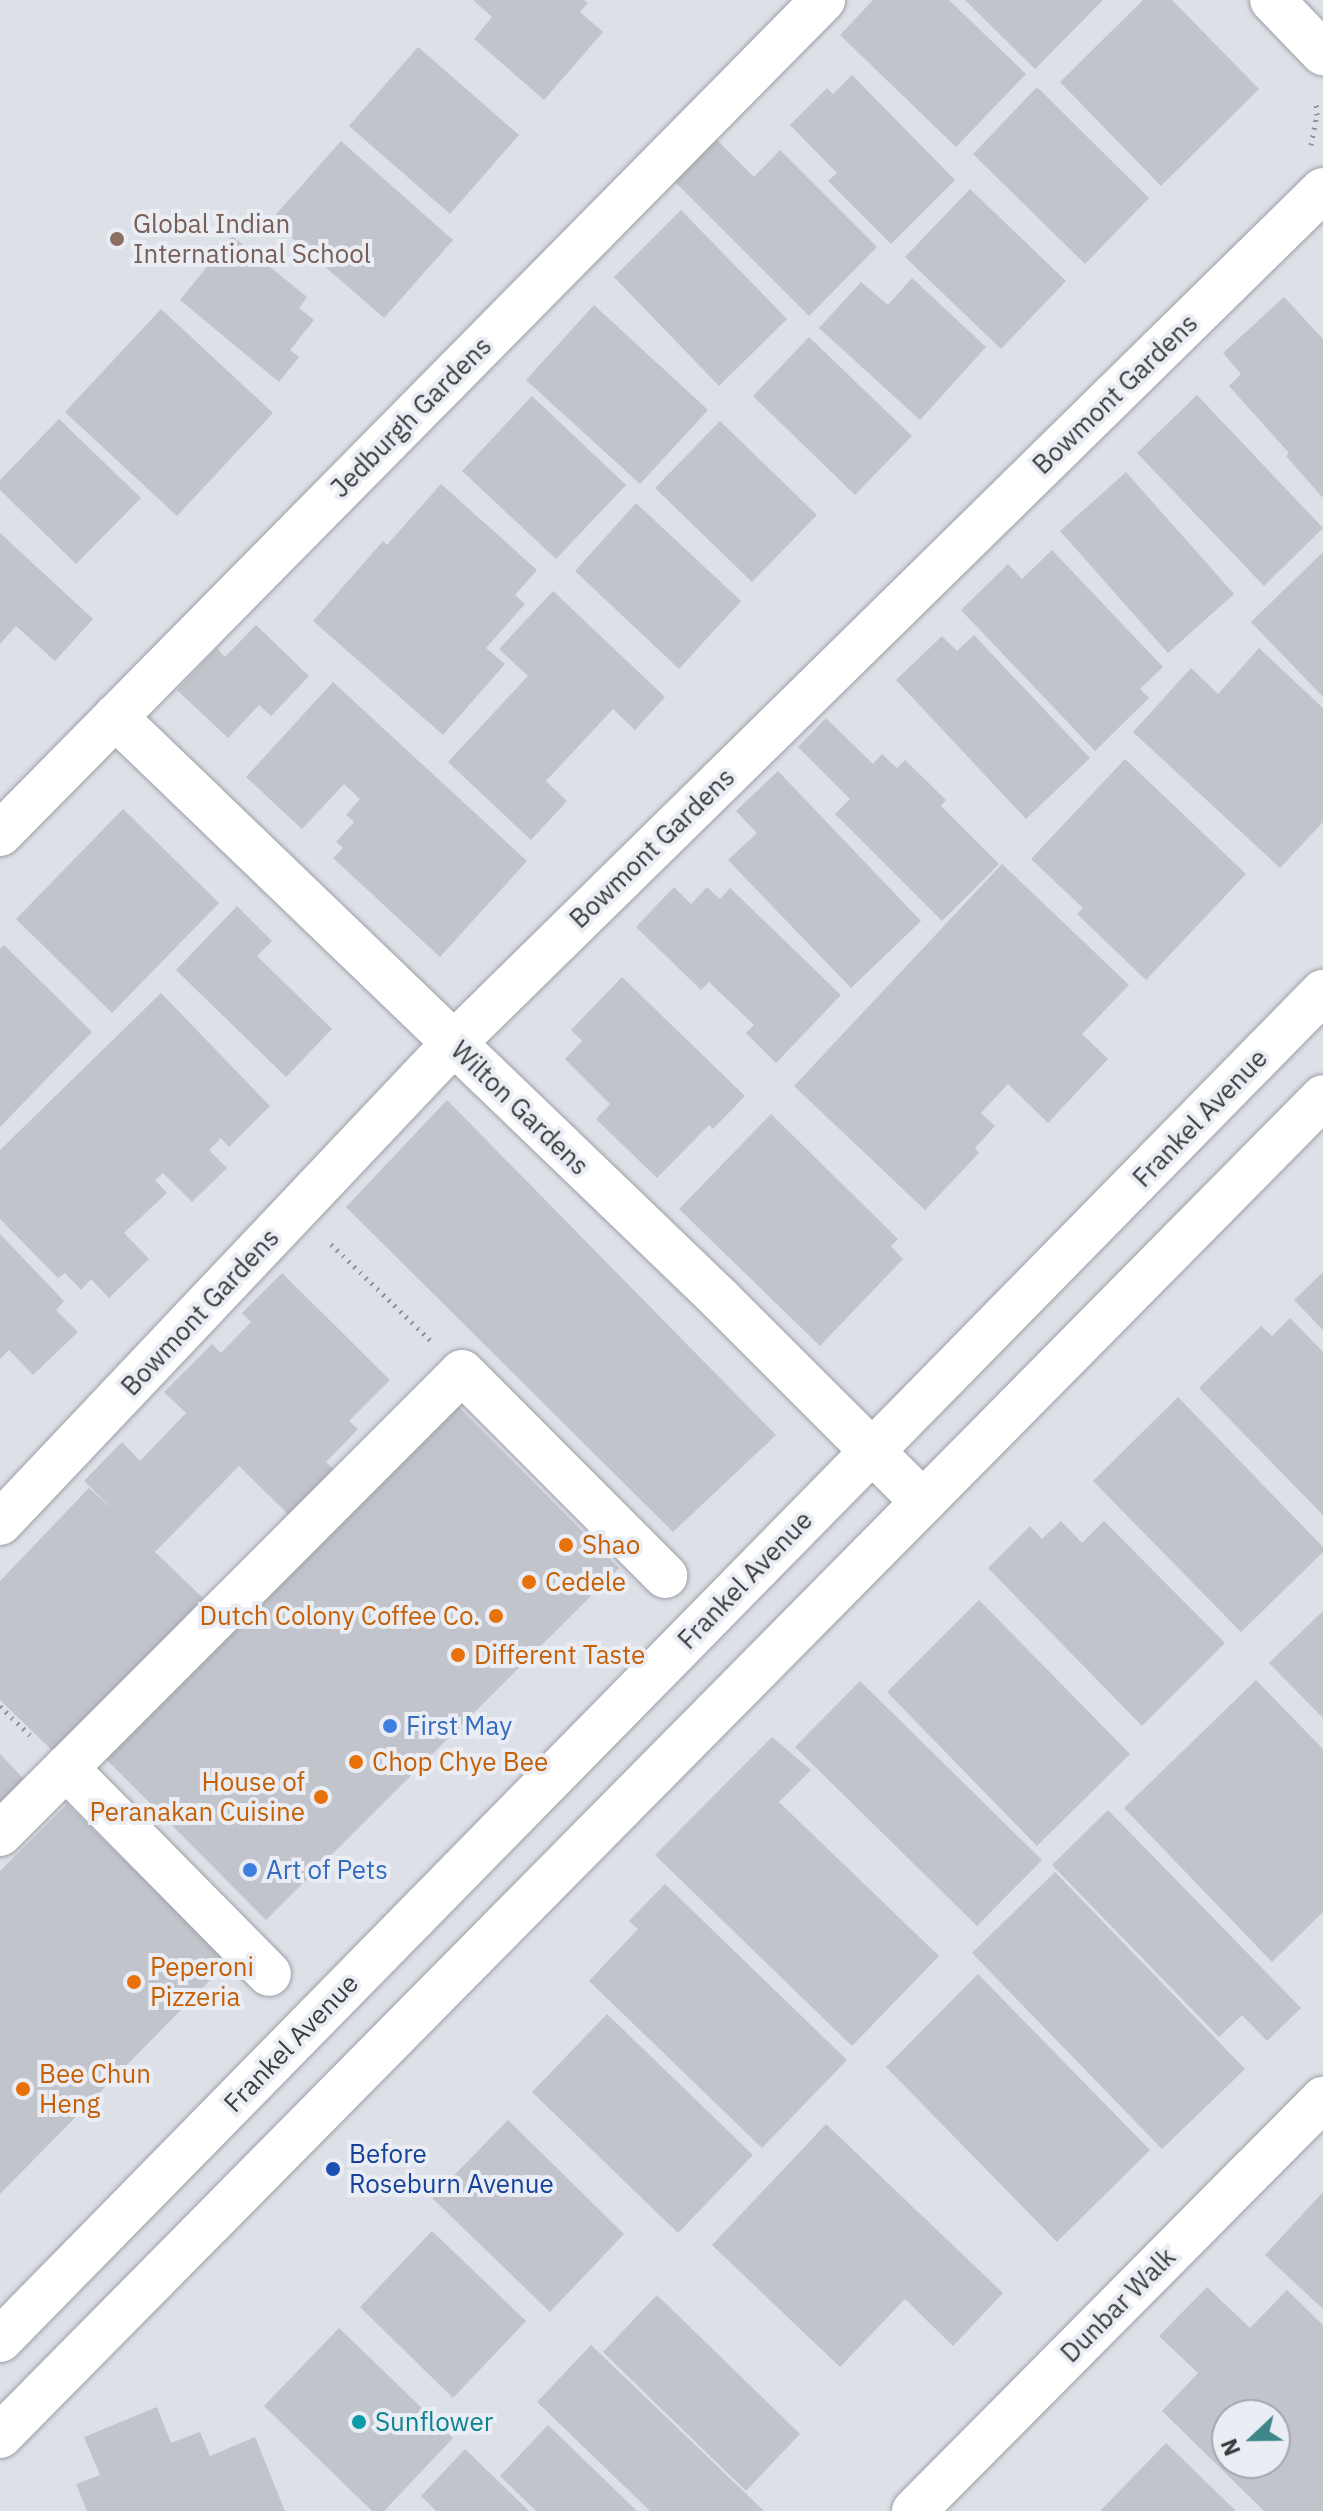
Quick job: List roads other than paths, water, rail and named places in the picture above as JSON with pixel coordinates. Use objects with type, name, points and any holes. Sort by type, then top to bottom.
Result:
[{"type":"street","name":"Jedburgh Gardens","points":[[0,834],[823,0]]},
{"type":"street","points":[[1272,0],[1318,69]]},
{"type":"street","name":"Bowmont Gardens","points":[[0,1523],[453,1044],[1313,172]]},
{"type":"street","name":"Wilton Gardens","points":[[115,717],[722,1301],[923,1502]]},
{"type":"street","name":"Frankel Avenue","points":[[0,2340],[1323,992]]},
{"type":"street","points":[[0,2436],[1323,1097]]},
{"type":"street","points":[[0,1834],[462,1372],[665,1576]]},
{"type":"street","points":[[66,1768],[269,1974]]},
{"type":"street","name":"Dunbar Walk","points":[[914,2511],[1323,2099]]},
{"type":"place","name":"Global Indian International School","points":[[117,239]]},
{"type":"place","name":"Shao","points":[[566,1545]]},
{"type":"place","name":"Cedele","points":[[529,1582]]},
{"type":"place","name":"Dutch Colony Coffee Co.","points":[[496,1616]]},
{"type":"place","name":"Different Taste","points":[[458,1655]]},
{"type":"place","name":"First May","points":[[390,1726]]},
{"type":"place","name":"Chop Chye Bee","points":[[356,1762]]},
{"type":"place","name":"House of Peranakan Cuisine","points":[[321,1797]]},
{"type":"place","name":"Art of Pets","points":[[250,1870]]},
{"type":"place","name":"Peperoni Pizzeria","points":[[134,1982]]},
{"type":"place","name":"Bee Chun Heng","points":[[23,2089]]},
{"type":"place","name":"Before Roseburn Avenue","points":[[333,2169]]},
{"type":"place","name":"Sunflower","points":[[359,2422]]}]
